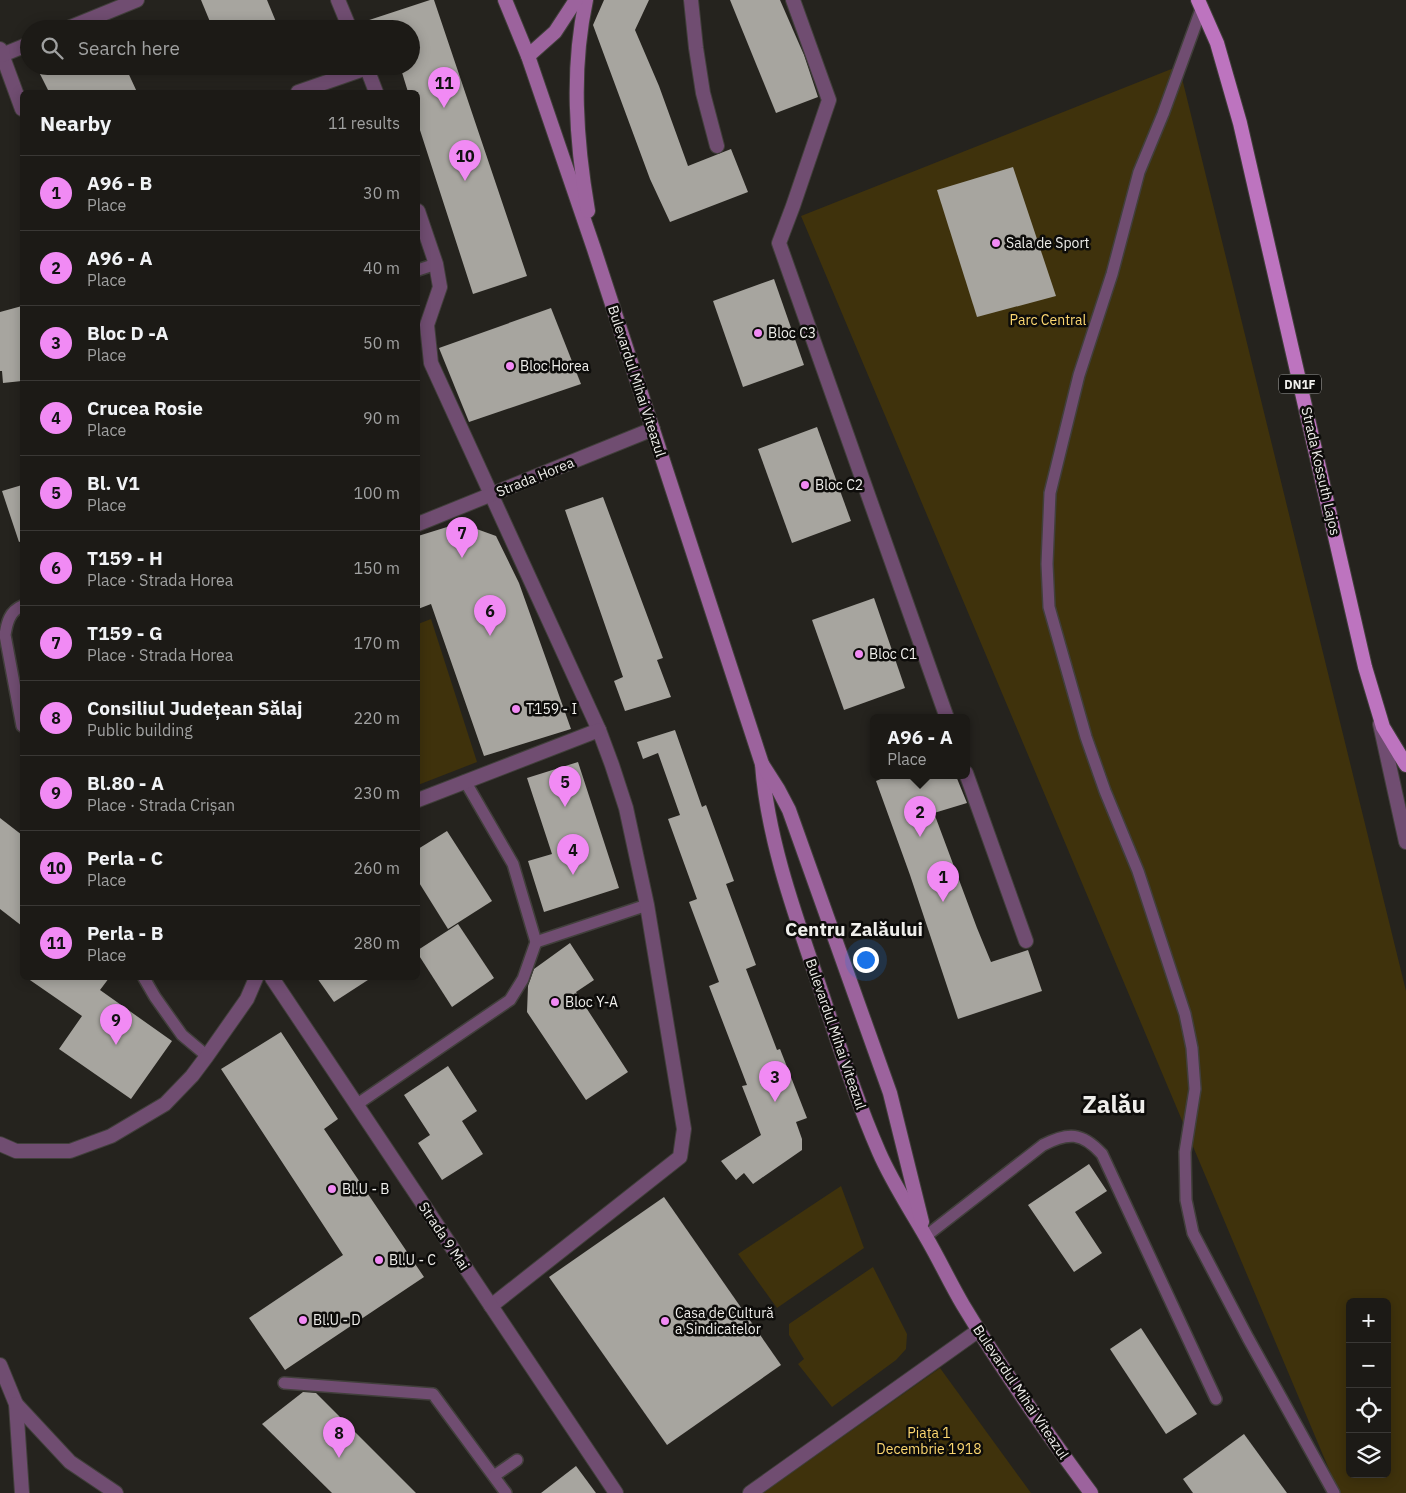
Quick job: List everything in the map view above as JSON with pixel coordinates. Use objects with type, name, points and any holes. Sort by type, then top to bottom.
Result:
[{"type":"main road","name":"Bulevardul Mihai Viteazul","points":[[505,0],[528,56],[594,249],[762,764],[764,792],[778,854],[804,942],[842,1054],[880,1153],[902,1197],[979,1330],[1062,1454],[1091,1493]]},
{"type":"main road","points":[[528,56],[555,32],[576,0]]},
{"type":"main road","points":[[586,0],[578,47],[577,105],[582,180],[594,249]]},
{"type":"main road","name":"Strada Kossuth Lajos","points":[[1200,4],[1218,43],[1240,123],[1365,667],[1376,706],[1390,740],[1406,765]]},
{"type":"main road","name":"Bulevardul Mihai Viteazul","points":[[762,764],[778,788],[789,810],[877,1054],[904,1146],[926,1236]]},
{"type":"street","points":[[88,20],[137,0]]},
{"type":"street","points":[[338,0],[346,20]]},
{"type":"street","points":[[691,0],[702,84],[717,146]]},
{"type":"street","points":[[793,0],[829,100],[793,206],[778,243],[946,714]]},
{"type":"street","points":[[20,47],[1,52],[20,104]]},
{"type":"street","points":[[304,90],[345,75]]},
{"type":"street","points":[[370,75],[375,90]]},
{"type":"street","points":[[420,217],[436,264],[440,287],[427,326],[431,364],[599,730],[626,808],[647,905],[684,1129],[680,1158],[491,1306]]},
{"type":"street","name":"Strada Horea","points":[[420,523],[653,429]]},
{"type":"street","points":[[1376,706],[1406,842]]},
{"type":"street","points":[[420,799],[599,730]]},
{"type":"street","points":[[968,779],[1026,941]]},
{"type":"street","points":[[0,1144],[16,1151],[70,1150],[111,1136],[165,1104],[192,1076],[207,1056],[246,998],[255,980]]},
{"type":"street","name":"Strada 9 Mai","points":[[273,980],[616,1493]]},
{"type":"street","points":[[750,1493],[979,1330]]},
{"type":"street","points":[[0,1364],[16,1404],[22,1493]]},
{"type":"street","points":[[16,1404],[70,1462],[116,1493]]},
{"type":"lane","points":[[1200,4],[1163,114],[1139,172],[1112,274],[1079,375],[1050,493],[1047,564],[1048,607],[1086,737],[1105,791],[1138,871],[1185,1014],[1192,1048],[1195,1089],[1185,1152],[1186,1200],[1193,1233],[1248,1338],[1334,1493]]},
{"type":"lane","points":[[420,269],[436,264]]},
{"type":"lane","points":[[20,607],[16,608],[8,620],[6,635],[20,715]]},
{"type":"lane","points":[[356,1105],[510,1000],[523,979],[536,942],[513,864],[464,782]]},
{"type":"lane","points":[[536,942],[647,905]]},
{"type":"lane","points":[[145,980],[182,1035],[207,1056]]},
{"type":"lane","points":[[926,1236],[1043,1145],[1059,1136],[1076,1136],[1092,1143],[1102,1154],[1216,1399]]},
{"type":"lane","points":[[284,1383],[432,1394],[506,1493]]},
{"type":"lane","points":[[494,1476],[517,1460]]},
{"type":"green space","name":"Parc Central","points":[[1179,66],[1406,991],[1406,1493],[1339,1493],[801,216]]},
{"type":"green space","points":[[431,619],[477,762],[420,784],[420,623]]},
{"type":"green space","points":[[841,1186],[864,1248],[777,1308],[738,1254]]},
{"type":"green space","points":[[873,1267],[907,1334],[906,1349],[896,1360],[832,1407],[798,1364],[804,1359],[789,1335],[789,1324]]},
{"type":"green space","name":"Piața 1 Decembrie 1918","points":[[940,1368],[1031,1493],[764,1493],[770,1488]]},
{"type":"building","points":[[201,0],[267,0],[275,20],[209,20]]},
{"type":"building","points":[[434,0],[527,276],[473,294],[420,130],[420,90],[407,90],[403,75],[420,75],[420,20],[369,20]]},
{"type":"building","points":[[604,0],[649,0],[635,30],[659,86],[688,166],[731,149],[748,192],[670,222],[650,179],[593,25]]},
{"type":"building","points":[[730,0],[780,0],[804,55],[818,97],[776,113]]},
{"type":"building","points":[[40,75],[129,75],[136,90],[48,90]]},
{"type":"building","name":"Sala de Sport","points":[[1013,167],[1056,296],[977,317],[937,190]]},
{"type":"building","name":"Bloc C3","points":[[774,279],[804,365],[743,387],[713,301]]},
{"type":"building","points":[[20,307],[20,381],[3,383],[2,371],[0,371],[0,312]]},
{"type":"building","name":"Bloc Horea","points":[[551,308],[581,384],[469,422],[439,348]]},
{"type":"building","name":"Bloc C2","points":[[817,427],[851,521],[792,543],[758,449]]},
{"type":"building","points":[[20,486],[20,542],[19,542],[2,491]]},
{"type":"building","points":[[603,497],[663,658],[657,660],[671,697],[625,711],[614,681],[623,677],[565,510]]},
{"type":"building","points":[[460,523],[496,536],[519,583],[571,729],[484,756],[431,604],[420,608],[420,535]]},
{"type":"building","name":"Bloc C1","points":[[874,598],[905,688],[844,710],[812,620]]},
{"type":"building","points":[[675,730],[702,807],[706,805],[734,881],[726,884],[756,965],[746,969],[777,1050],[780,1049],[807,1118],[796,1122],[802,1139],[802,1150],[753,1184],[744,1173],[736,1180],[721,1161],[761,1135],[742,1086],[747,1085],[709,986],[719,982],[689,902],[697,899],[668,819],[680,815],[658,753],[643,759],[637,742]]},
{"type":"building","points":[[578,762],[619,888],[544,912],[528,861],[552,854],[527,778]]},
{"type":"building","points":[[881,779],[957,779],[967,803],[934,813],[977,928],[991,962],[1028,950],[1042,991],[958,1019],[910,875],[876,781]]},
{"type":"building","points":[[0,818],[20,833],[20,924],[0,909]]},
{"type":"building","points":[[447,831],[492,901],[448,929],[420,884],[420,848]]},
{"type":"building","points":[[458,924],[494,978],[452,1007],[420,957],[420,949]]},
{"type":"building","points":[[570,943],[594,980],[576,992],[628,1072],[586,1100],[527,1012],[528,986],[534,969]]},
{"type":"building","points":[[30,980],[108,980],[100,990],[172,1041],[131,1099],[59,1049],[82,1016]]},
{"type":"building","points":[[318,980],[368,980],[334,1002]]},
{"type":"building","points":[[281,1032],[338,1119],[324,1129],[424,1277],[285,1370],[249,1318],[343,1255],[221,1069]]},
{"type":"building","points":[[448,1066],[477,1111],[462,1121],[483,1154],[442,1180],[418,1143],[430,1135],[404,1095]]},
{"type":"building","points":[[1089,1164],[1107,1191],[1075,1212],[1102,1253],[1074,1272],[1028,1205]]},
{"type":"building","name":"Casa de Cultură a Sindicatelor","points":[[664,1197],[781,1365],[667,1445],[549,1277]]},
{"type":"building","points":[[1141,1328],[1197,1414],[1166,1434],[1110,1349]]},
{"type":"building","points":[[303,1392],[316,1393],[416,1493],[332,1493],[262,1424]]},
{"type":"building","points":[[1244,1434],[1287,1493],[1193,1493],[1183,1479]]},
{"type":"building","points":[[576,1466],[596,1493],[541,1493]]},
{"type":"place","name":"Perla - B","points":[[444,108]]},
{"type":"place","name":"Perla - C","points":[[465,181]]},
{"type":"place","name":"Sala de Sport","points":[[996,243]]},
{"type":"place","name":"Bloc C3","points":[[758,333]]},
{"type":"place","name":"Bloc Horea","points":[[510,366]]},
{"type":"place","name":"Bloc C2","points":[[805,485]]},
{"type":"place","name":"T159 - G","points":[[462,558]]},
{"type":"place","name":"T159 - H","points":[[490,636]]},
{"type":"place","name":"Bloc C1","points":[[859,654]]},
{"type":"place","name":"T159 - I","points":[[516,709]]},
{"type":"place","name":"Bl. V1","points":[[565,807]]},
{"type":"place","name":"A96 - A","points":[[920,837]]},
{"type":"place","name":"Crucea Rosie","points":[[573,875]]},
{"type":"place","name":"A96 - B","points":[[943,902]]},
{"type":"place","name":"Bloc Y-A","points":[[555,1002]]},
{"type":"place","name":"Bl.80 - A","points":[[116,1045]]},
{"type":"place","name":"Bloc D -A","points":[[775,1102]]},
{"type":"place","name":"Bl.U - B","points":[[332,1189]]},
{"type":"place","name":"Bl.U - C","points":[[379,1260]]},
{"type":"place","name":"Bl.U - D","points":[[303,1320]]},
{"type":"place","name":"Casa de Cultură a Sindicatelor","points":[[665,1321]]},
{"type":"place","name":"Consiliul Județean Sălaj","points":[[339,1458]]},
{"type":"district","name":"Centru Zalăului","points":[[854,929]]},
{"type":"district","name":"Zalău","points":[[1114,1104]]}]
